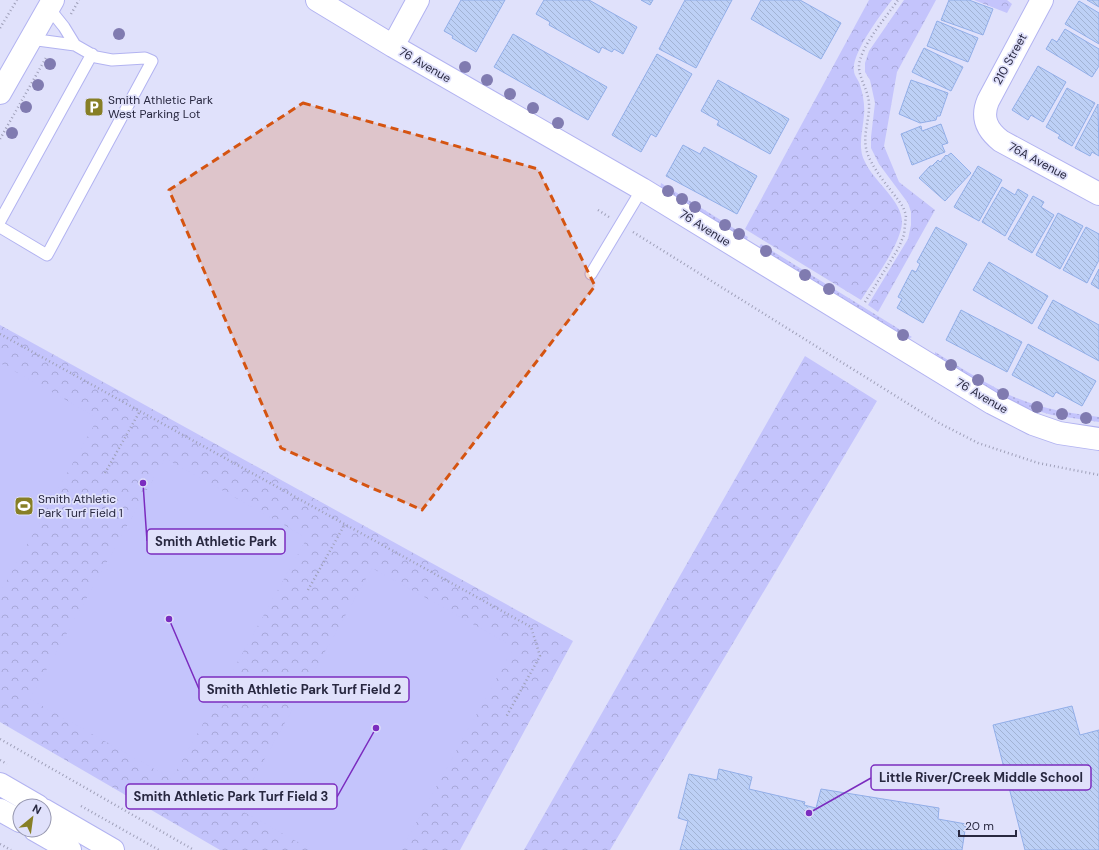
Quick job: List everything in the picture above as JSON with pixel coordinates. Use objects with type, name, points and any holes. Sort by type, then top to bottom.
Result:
[{"type":"street","name":"76 Avenue","points":[[316,0],[642,189],[992,403],[1033,424],[1059,433],[1099,439]]},
{"type":"street","points":[[393,46],[418,0]]},
{"type":"street","name":"210 Street","points":[[985,119],[985,109],[988,101],[1042,0]]},
{"type":"street","points":[[0,93],[50,4]]},
{"type":"street","name":"76A Avenue","points":[[985,119],[988,128],[993,135],[1001,141],[1099,194]]},
{"type":"street","points":[[0,784],[24,798]]},
{"type":"street","points":[[0,810],[12,817]]},
{"type":"street","points":[[52,815],[113,850]]},
{"type":"street","points":[[49,838],[70,850]]},
{"type":"lane","points":[[50,4],[76,45]]},
{"type":"lane","points":[[0,227],[47,254],[152,61],[145,58],[112,60],[96,57],[76,45],[30,39]]},
{"type":"lane","points":[[0,221],[92,54]]},
{"type":"lane","points":[[591,274],[642,189]]},
{"type":"path","points":[[0,28],[17,0]]},
{"type":"path","points":[[64,27],[79,0]]},
{"type":"path","points":[[863,305],[898,249],[906,226],[906,215],[903,207],[872,163],[867,152],[866,133],[870,110],[869,100],[859,69],[859,63],[865,47],[898,0]]},
{"type":"path","points":[[0,139],[55,43]]},
{"type":"path","points":[[598,210],[611,218]]},
{"type":"path","points":[[632,231],[932,419],[952,430],[978,443],[1038,463],[1099,475]]},
{"type":"path","points":[[0,334],[531,627],[540,656],[506,717]]},
{"type":"path","points":[[105,473],[140,411]]},
{"type":"path","points":[[308,590],[345,524]]},
{"type":"path","points":[[0,739],[194,850]]},
{"type":"path","points":[[0,844],[11,850]]},
{"type":"highlighted area","points":[[303,103],[538,169],[595,286],[422,510],[281,448],[169,190]]},
{"type":"green space","points":[[869,0],[892,0],[868,34],[854,64],[854,73],[862,92],[864,104],[861,151],[869,169],[898,207],[902,223],[900,232],[891,252],[861,300],[745,229]]},
{"type":"green space","points":[[904,0],[936,0],[897,72],[884,146],[899,182],[935,210],[878,312],[868,305],[908,239],[911,225],[911,212],[908,203],[879,164],[871,148],[875,103],[870,80],[865,72],[865,63],[869,51]]},
{"type":"green space","points":[[974,0],[1007,0],[1012,4],[1007,13]]},
{"type":"green space","points":[[661,183],[748,237],[746,241],[660,189]]},
{"type":"green space","points":[[761,244],[912,337],[906,340],[758,249]]},
{"type":"green space","points":[[0,325],[573,641],[460,850],[220,850],[0,722]]},
{"type":"green space","points":[[935,352],[988,384],[1020,400],[1059,411],[1099,417],[1099,422],[1052,415],[1024,407],[1002,398],[935,358]]},
{"type":"green space","points":[[805,356],[877,401],[610,850],[524,850]]},
{"type":"green space","name":"Smith Athletic Park Turf Field 1","points":[[0,363],[98,418],[0,593]]},
{"type":"green space","points":[[165,458],[307,538],[172,779],[30,699]]},
{"type":"green space","points":[[372,568],[514,647],[401,850],[312,850],[237,808]]},
{"type":"building","points":[[461,0],[505,0],[476,52],[452,38],[453,36],[444,31]]},
{"type":"building","points":[[544,0],[589,0],[637,27],[623,54],[614,49],[612,52],[602,47],[599,53],[549,25],[550,22],[536,14]]},
{"type":"building","points":[[641,0],[653,0],[650,5]]},
{"type":"building","points":[[685,0],[732,0],[696,68],[659,49]]},
{"type":"building","points":[[761,0],[800,0],[841,23],[821,59],[751,19]]},
{"type":"building","points":[[949,0],[969,0],[993,9],[983,35],[941,20]]},
{"type":"building","points":[[1087,0],[1099,0],[1099,7]]},
{"type":"building","points":[[1079,1],[1099,13],[1099,44],[1065,24]]},
{"type":"building","points":[[937,21],[978,38],[968,62],[927,46]]},
{"type":"building","points":[[1065,29],[1099,49],[1099,66],[1092,77],[1046,49],[1052,39],[1057,42]]},
{"type":"building","points":[[513,34],[607,87],[588,120],[494,67]]},
{"type":"building","points":[[924,48],[963,67],[951,91],[912,72]]},
{"type":"building","points":[[657,54],[692,74],[656,137],[651,134],[641,152],[612,135]]},
{"type":"building","points":[[1038,66],[1066,82],[1043,122],[1031,115],[1028,120],[1012,110]]},
{"type":"building","points":[[718,80],[789,119],[770,154],[717,125],[719,121],[701,111]]},
{"type":"building","points":[[911,80],[948,93],[940,116],[937,116],[936,120],[920,123],[899,114]]},
{"type":"building","points":[[1067,88],[1095,103],[1072,146],[1058,138],[1060,135],[1046,127]]},
{"type":"building","points":[[1098,104],[1099,156],[1092,152],[1090,156],[1075,148]]},
{"type":"building","points":[[941,124],[948,143],[942,145],[945,152],[912,165],[901,134],[921,126],[922,131]]},
{"type":"building","points":[[683,145],[700,154],[704,147],[757,176],[737,214],[666,176]]},
{"type":"building","points":[[951,153],[971,173],[945,201],[919,178],[930,166],[938,160],[940,162],[946,155],[947,156]]},
{"type":"building","points":[[978,166],[1002,180],[979,221],[954,207]]},
{"type":"building","points":[[1002,187],[1015,195],[1018,189],[1028,195],[1005,236],[982,222]]},
{"type":"building","points":[[1033,196],[1044,202],[1041,207],[1054,215],[1032,253],[1008,239]]},
{"type":"building","points":[[1058,213],[1083,226],[1060,269],[1036,255]]},
{"type":"building","points":[[936,227],[967,244],[923,323],[897,308],[902,299],[898,297],[912,270],[916,272],[920,264],[917,262]]},
{"type":"building","points":[[1086,227],[1099,234],[1099,260],[1087,283],[1063,270]]},
{"type":"building","points":[[989,262],[1048,296],[1032,324],[973,290]]},
{"type":"building","points":[[1099,269],[1099,289],[1091,284]]},
{"type":"building","points":[[1053,300],[1099,325],[1099,361],[1038,328]]},
{"type":"building","points":[[961,310],[1022,342],[1007,372],[946,340]]},
{"type":"building","points":[[1028,344],[1096,381],[1082,406],[1056,392],[1053,397],[1012,375]]},
{"type":"building","points":[[1072,706],[1080,735],[1099,730],[1099,850],[1025,850],[993,725]]},
{"type":"building","points":[[719,769],[752,777],[749,789],[805,802],[804,805],[816,808],[821,789],[939,808],[938,819],[966,824],[962,850],[680,850],[688,821],[678,818],[689,774],[717,780]]},
{"type":"place","name":"Smith Athletic Park West Parking Lot","points":[[94,107]]},
{"type":"place","name":"Smith Athletic Park","points":[[143,483]]},
{"type":"place","name":"Smith Athletic Park Turf Field 1","points":[[24,506]]},
{"type":"place","name":"Smith Athletic Park Turf Field 2","points":[[169,619]]},
{"type":"place","name":"Smith Athletic Park Turf Field 3","points":[[376,728]]},
{"type":"place","name":"Little River/Creek Middle School","points":[[809,813]]}]
